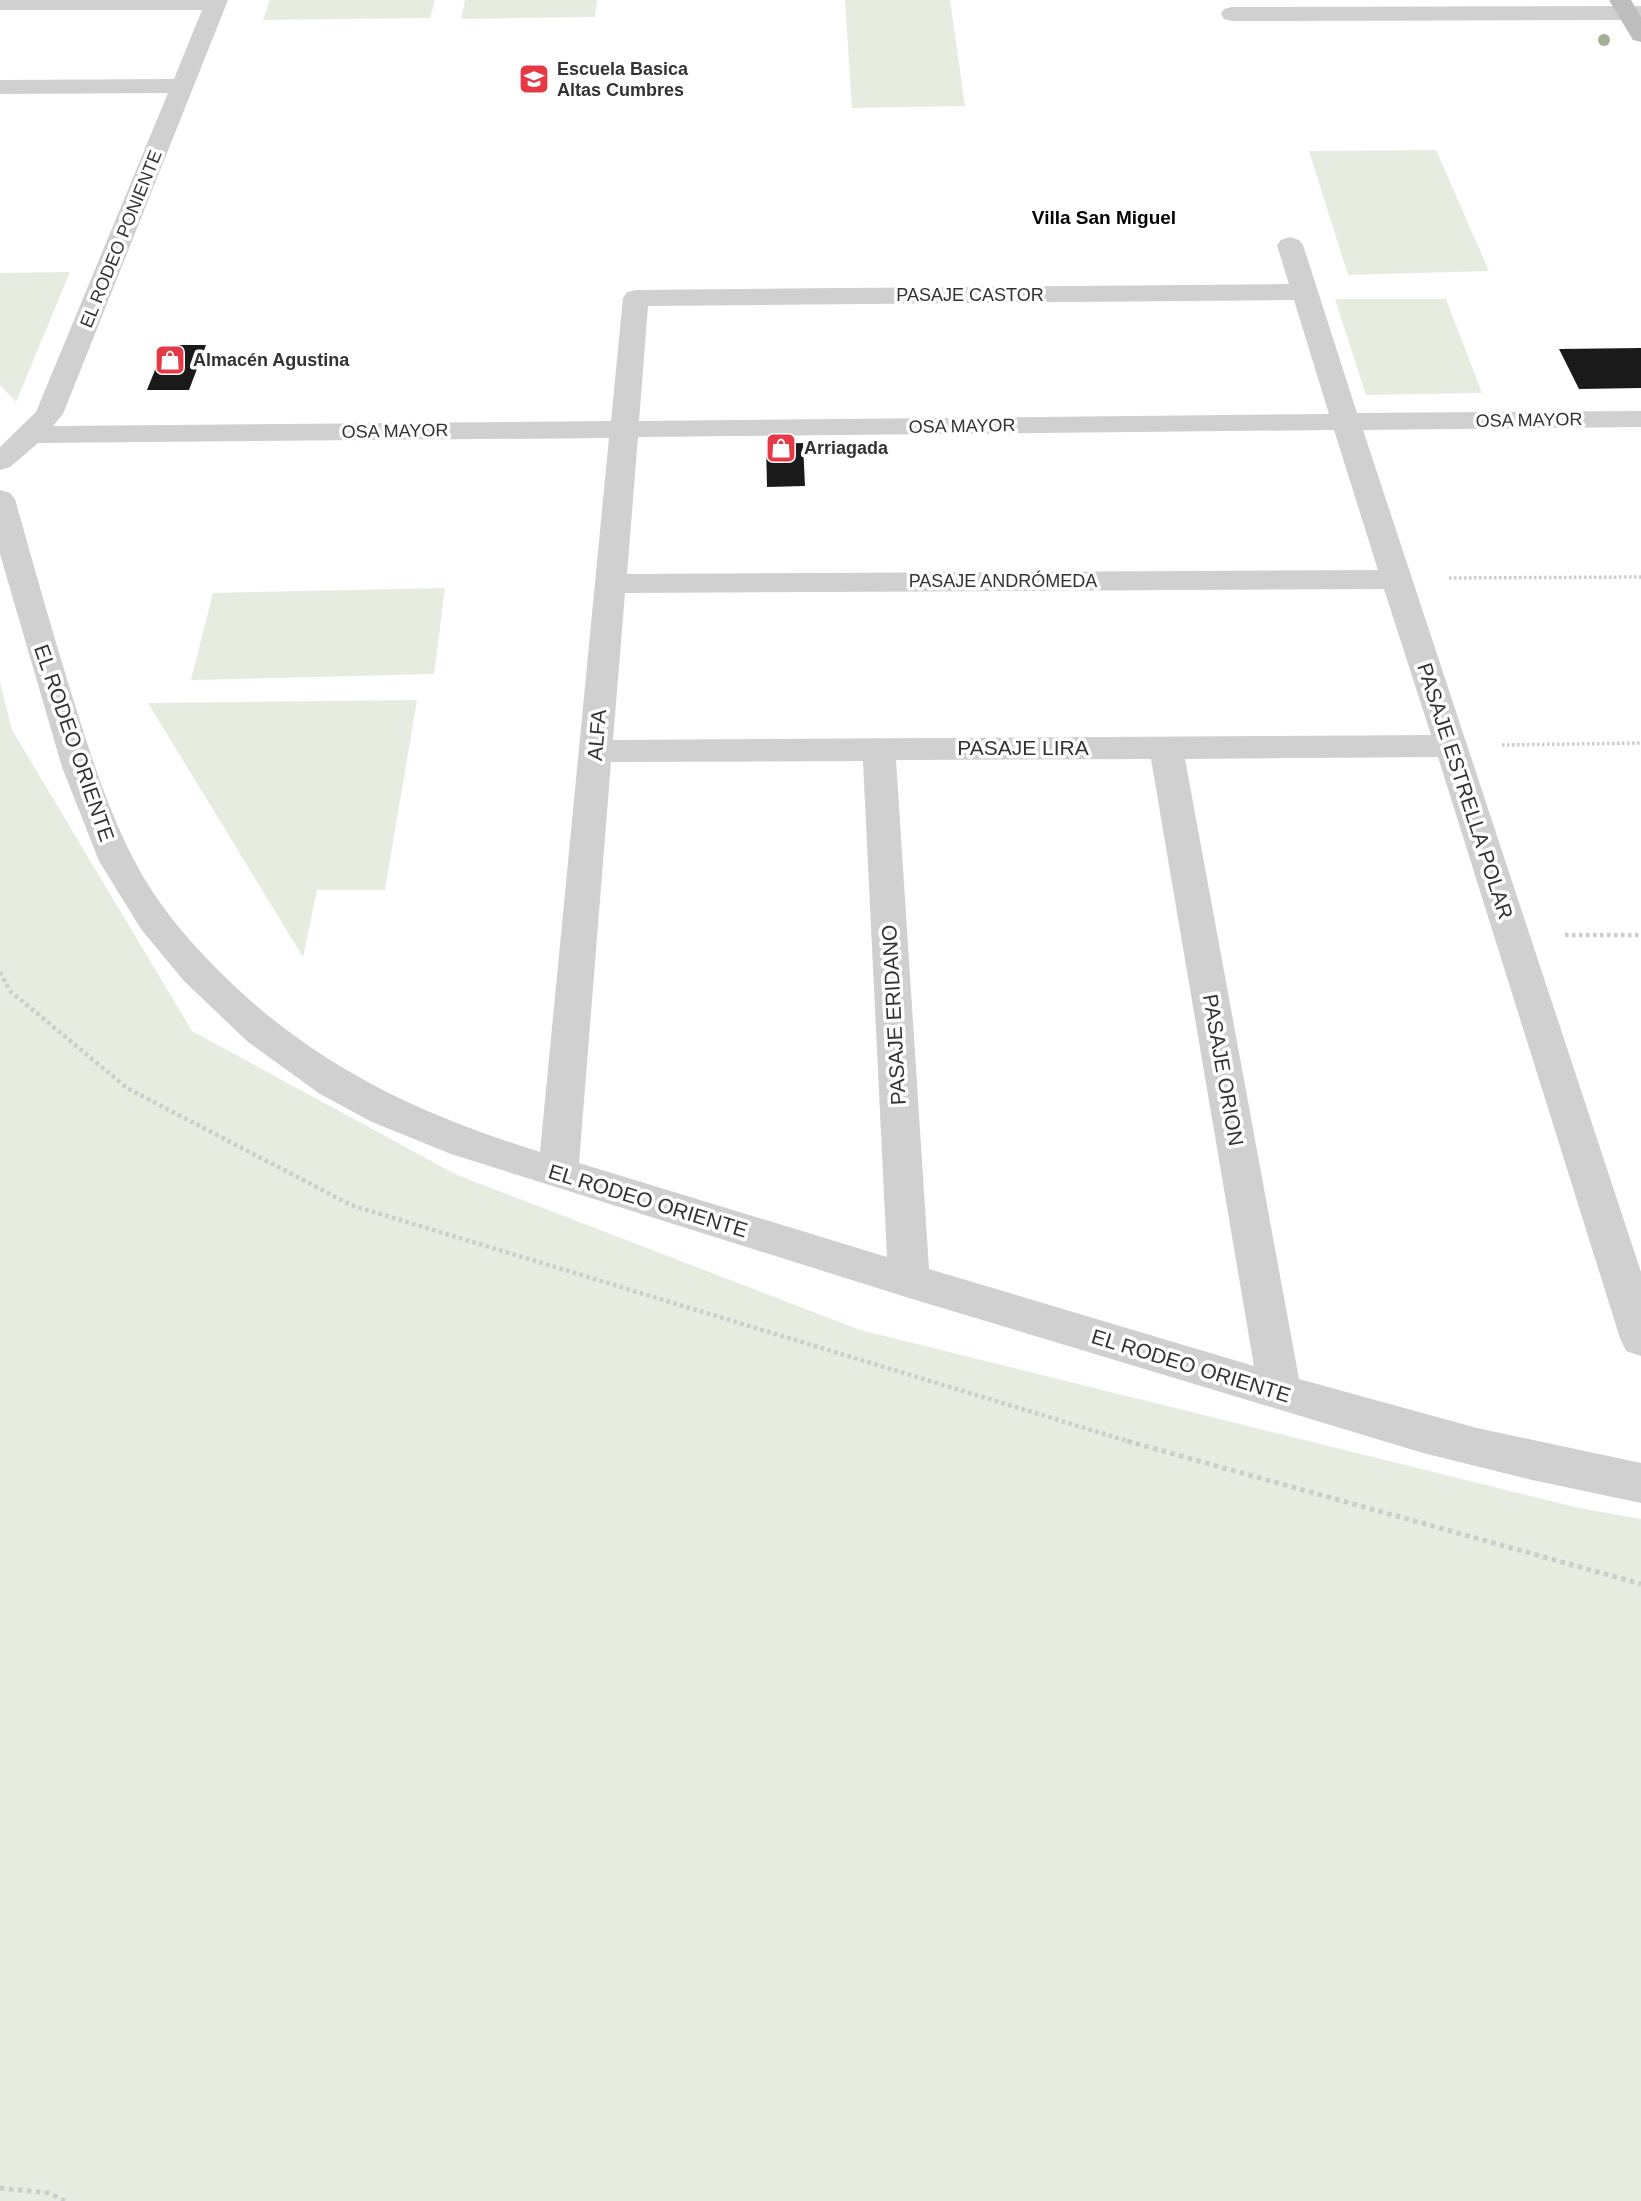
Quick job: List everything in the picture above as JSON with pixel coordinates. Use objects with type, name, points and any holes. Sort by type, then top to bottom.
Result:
[{"type":"street","points":[[0,4],[216,1]]},
{"type":"street","name":"EL RODEO PONIENTE","points":[[0,461],[31,435],[49,414],[59,393],[216,1]]},
{"type":"street","points":[[1232,15],[1629,9],[1641,35]]},
{"type":"street","points":[[0,87],[182,86]]},
{"type":"street","name":"PASAJE ESTRELLA POLAR","points":[[1290,245],[1449,746],[1586,1159],[1641,1338]]},
{"type":"street","name":"PASAJE CASTOR","points":[[636,298],[1305,292]]},
{"type":"street","name":"ALFA","points":[[558,1173],[636,298]]},
{"type":"street","name":"OSA MAYOR","points":[[31,435],[1641,419]]},
{"type":"street","name":"EL RODEO ORIENTE","points":[[0,499],[32,615],[94,814],[132,887],[174,946],[241,1017],[313,1072],[364,1100],[419,1125],[558,1173],[909,1281],[1450,1441],[1576,1472],[1641,1483]]},
{"type":"street","name":"PASAJE ANDRÓMEDA","points":[[610,584],[1396,579]]},
{"type":"street","name":"PASAJE LIRA","points":[[596,751],[1449,746]]},
{"type":"street","name":"PASAJE ORION","points":[[1166,748],[1280,1392]]},
{"type":"street","name":"PASAJE ERIDANO","points":[[879,749],[909,1281]]},
{"type":"path","points":[[1396,579],[1641,577]]},
{"type":"path","points":[[1449,746],[1641,743]]},
{"type":"path","points":[[1512,935],[1641,934]]},
{"type":"path","points":[[0,972],[10,990],[127,1088],[351,1205],[1104,1435],[1641,1584]]},
{"type":"path","points":[[0,2188],[49,2193],[65,2201]]},
{"type":"shaded area","points":[[270,0],[435,0],[430,18],[263,20]]},
{"type":"shaded area","points":[[465,0],[597,0],[595,17],[461,19]]},
{"type":"shaded area","points":[[845,0],[950,0],[965,106],[852,108]]},
{"type":"shaded area","points":[[1436,150],[1489,271],[1348,275],[1309,151]]},
{"type":"shaded area","points":[[70,272],[16,402],[0,385],[0,273]]},
{"type":"shaded area","points":[[1335,299],[1446,299],[1482,393],[1366,395]]},
{"type":"shaded area","points":[[445,588],[434,674],[191,680],[213,593]]},
{"type":"shaded area","points":[[0,682],[12,730],[192,1031],[457,1175],[860,1330],[1579,1508],[1641,1519],[1641,2201],[0,2201]]},
{"type":"shaded area","points":[[417,700],[385,890],[317,890],[303,957],[148,703]]},
{"type":"building","points":[[165,345],[206,345],[189,390],[147,390]]},
{"type":"building","points":[[1641,348],[1641,388],[1579,389],[1559,349]]},
{"type":"building","points":[[803,443],[805,486],[767,487],[766,444]]},
{"type":"place","name":"Escuela Basica Altas Cumbres","points":[[534,79]]},
{"type":"place","name":"Almacén Agustina","points":[[170,360]]},
{"type":"place","name":"Arriagada","points":[[781,448]]},
{"type":"district","name":"Villa San Miguel","points":[[1104,217]]}]
